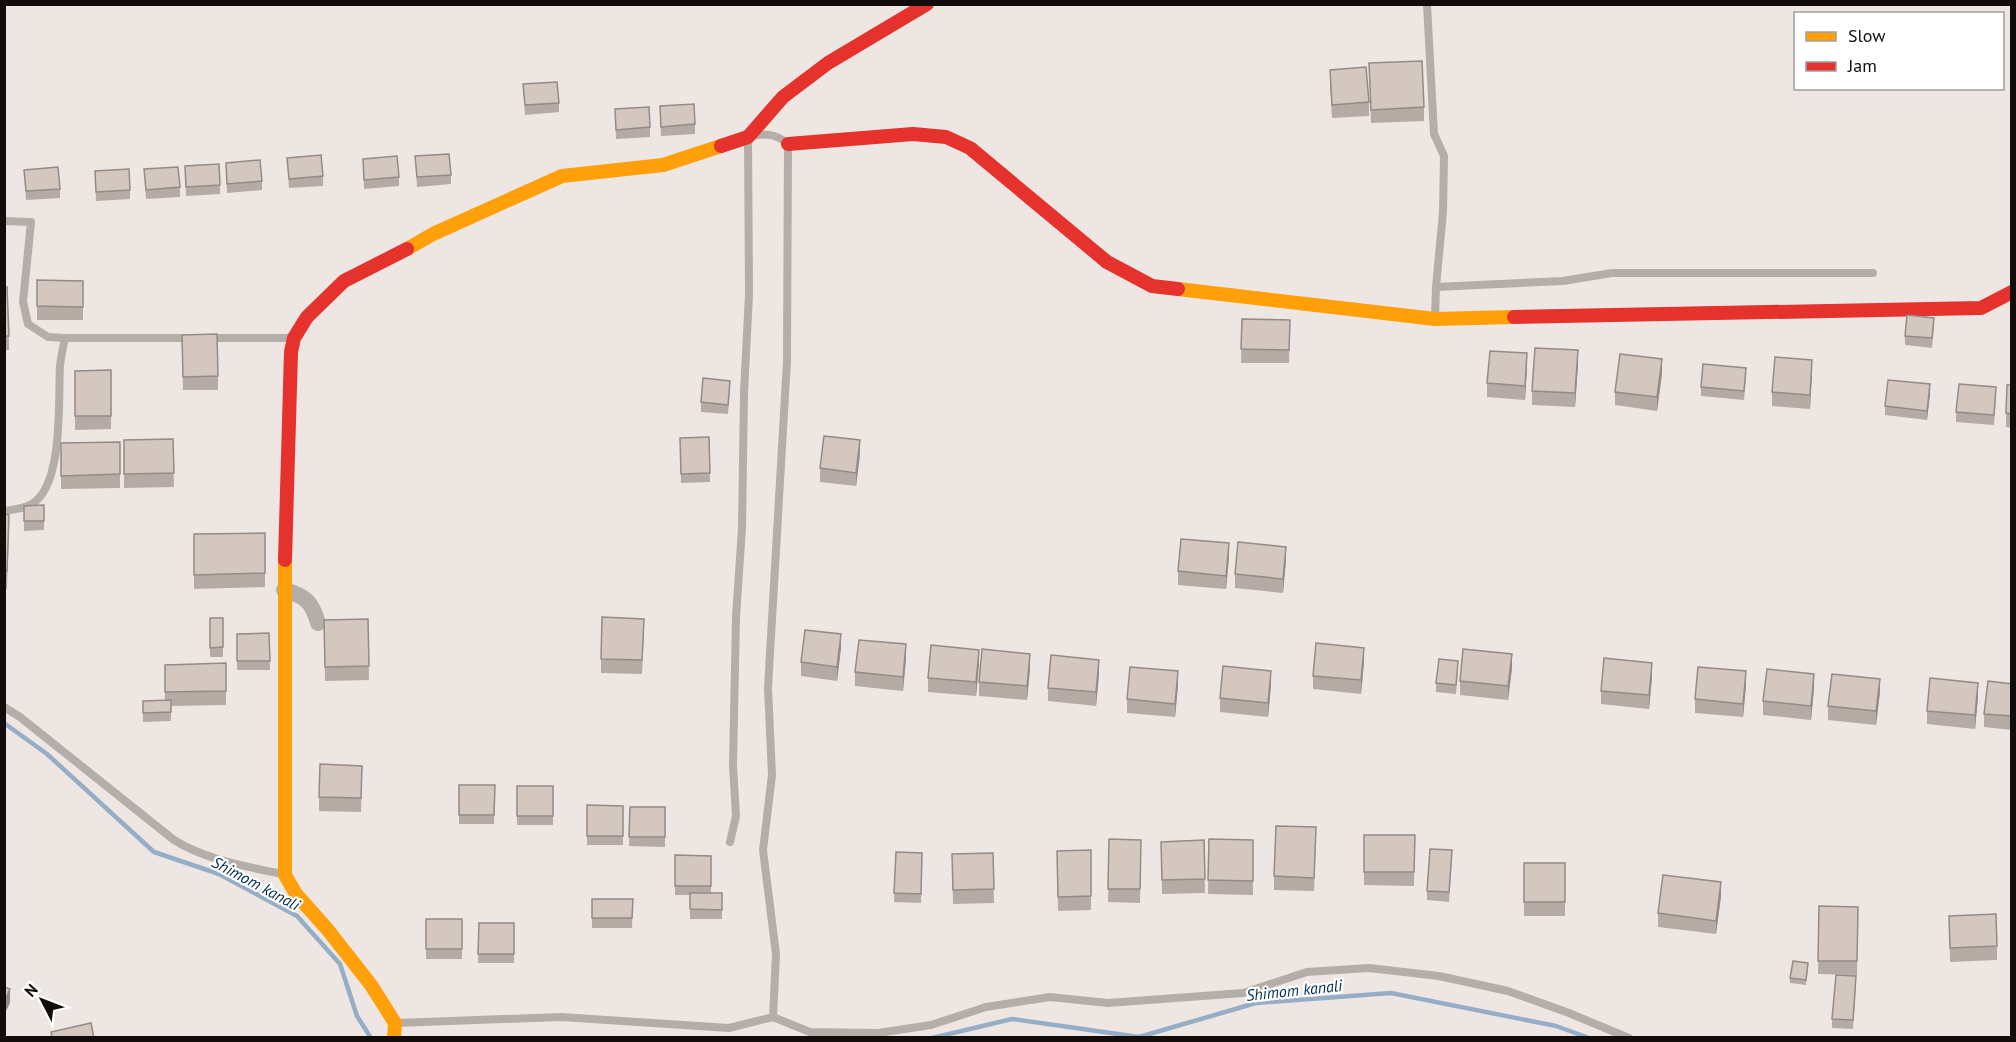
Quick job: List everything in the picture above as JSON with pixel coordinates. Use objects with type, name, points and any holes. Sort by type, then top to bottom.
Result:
[{"type":"street","points":[[394,1038],[395,1023],[371,985],[296,894],[285,875],[284,590],[291,352],[294,338],[307,317],[344,281],[392,258],[433,234],[562,176],[663,165],[748,137],[783,97],[828,63],[927,4]]},
{"type":"street","points":[[788,144],[913,134],[946,137],[970,148],[1107,262],[1152,286],[1435,319],[1981,308],[2012,292]]},
{"type":"street","points":[[284,590],[304,598],[313,607],[318,623]]},
{"type":"lane","points":[[1427,4],[1434,134],[1444,156],[1443,213],[1435,319]]},
{"type":"lane","points":[[730,842],[736,816],[734,766],[736,617],[742,528],[744,392],[749,295],[748,137],[763,133],[782,139],[788,144],[787,361],[768,688],[772,775],[763,850],[776,954],[773,1017]]},
{"type":"lane","points":[[4,221],[31,222],[23,302],[28,324],[48,337],[294,338]]},
{"type":"lane","points":[[1436,287],[1563,281],[1612,273],[1873,273]]},
{"type":"lane","points":[[4,511],[32,504],[45,489],[53,467],[58,424],[60,363],[65,338]]},
{"type":"lane","points":[[4,708],[20,717],[186,848],[212,858],[285,875]]},
{"type":"lane","points":[[395,1023],[561,1017],[729,1028],[773,1017],[810,1032],[878,1034],[931,1025],[986,1006],[1050,998],[1108,1003],[1243,993],[1307,972],[1369,968],[1439,976],[1508,992],[1569,1013],[1629,1038]]},
{"type":"building","points":[[1422,61],[1424,107],[1371,110],[1369,63]]},
{"type":"building","points":[[1366,67],[1369,102],[1332,105],[1330,70]]},
{"type":"building","points":[[557,82],[559,103],[525,105],[523,84]]},
{"type":"building","points":[[694,104],[695,124],[661,127],[660,106]]},
{"type":"building","points":[[649,107],[650,127],[616,130],[615,109]]},
{"type":"building","points":[[449,154],[451,175],[417,177],[415,156]]},
{"type":"building","points":[[321,155],[323,176],[289,179],[287,158]]},
{"type":"building","points":[[397,156],[399,177],[364,180],[363,159]]},
{"type":"building","points":[[260,160],[262,181],[227,184],[226,163]]},
{"type":"building","points":[[219,164],[220,185],[186,187],[185,166]]},
{"type":"building","points":[[58,167],[60,189],[26,191],[24,170]]},
{"type":"building","points":[[178,167],[180,187],[146,190],[144,169]]},
{"type":"building","points":[[129,169],[130,190],[96,192],[95,171]]},
{"type":"building","points":[[37,280],[83,281],[83,307],[37,306]]},
{"type":"building","points":[[4,287],[7,287],[9,336],[4,336]]},
{"type":"building","points":[[1907,315],[1934,318],[1932,338],[1905,336]]},
{"type":"building","points":[[1242,319],[1290,320],[1289,350],[1241,349]]},
{"type":"building","points":[[217,334],[218,376],[183,377],[182,335]]},
{"type":"building","points":[[1535,348],[1578,350],[1575,393],[1532,391]]},
{"type":"building","points":[[1490,351],[1527,353],[1525,386],[1487,383]]},
{"type":"building","points":[[1620,354],[1662,359],[1657,397],[1615,392]]},
{"type":"building","points":[[1775,357],[1812,360],[1810,395],[1772,392]]},
{"type":"building","points":[[1703,364],[1746,368],[1744,391],[1701,387]]},
{"type":"building","points":[[111,370],[111,416],[75,416],[75,371]]},
{"type":"building","points":[[703,378],[730,381],[728,405],[701,402]]},
{"type":"building","points":[[1888,380],[1930,384],[1927,411],[1885,406]]},
{"type":"building","points":[[1959,384],[1996,387],[1994,415],[1956,412]]},
{"type":"building","points":[[2007,385],[2012,385],[2012,414],[2006,413]]},
{"type":"building","points":[[824,436],[860,440],[856,473],[820,468]]},
{"type":"building","points":[[709,437],[710,473],[681,474],[680,438]]},
{"type":"building","points":[[173,439],[174,473],[124,474],[124,440]]},
{"type":"building","points":[[120,442],[120,474],[61,476],[61,443]]},
{"type":"building","points":[[44,505],[44,521],[24,521],[24,506]]},
{"type":"building","points":[[4,514],[9,515],[7,571],[4,571]]},
{"type":"building","points":[[265,533],[265,573],[194,575],[194,534]]},
{"type":"building","points":[[1181,539],[1229,543],[1226,576],[1178,571]]},
{"type":"building","points":[[1238,542],[1286,547],[1283,579],[1235,574]]},
{"type":"building","points":[[602,617],[644,619],[642,660],[601,659]]},
{"type":"building","points":[[210,618],[223,618],[223,647],[210,648]]},
{"type":"building","points":[[368,619],[369,666],[325,667],[324,620]]},
{"type":"building","points":[[805,630],[841,634],[837,667],[801,662]]},
{"type":"building","points":[[269,633],[270,661],[237,661],[237,634]]},
{"type":"building","points":[[859,640],[906,644],[903,677],[855,672]]},
{"type":"building","points":[[1316,643],[1364,648],[1361,680],[1313,676]]},
{"type":"building","points":[[931,645],[979,650],[976,682],[928,678]]},
{"type":"building","points":[[982,649],[1030,654],[1027,686],[979,682]]},
{"type":"building","points":[[1463,649],[1512,654],[1508,686],[1460,681]]},
{"type":"building","points":[[1051,655],[1099,660],[1096,692],[1048,688]]},
{"type":"building","points":[[1604,658],[1652,663],[1649,695],[1601,691]]},
{"type":"building","points":[[1439,659],[1458,661],[1456,685],[1436,683]]},
{"type":"building","points":[[226,663],[226,691],[165,692],[165,665]]},
{"type":"building","points":[[1223,666],[1271,671],[1268,703],[1220,698]]},
{"type":"building","points":[[1130,667],[1178,671],[1175,704],[1127,699]]},
{"type":"building","points":[[1698,667],[1746,671],[1743,704],[1695,699]]},
{"type":"building","points":[[1767,669],[1814,674],[1811,706],[1763,701]]},
{"type":"building","points":[[1832,674],[1880,679],[1876,711],[1828,706]]},
{"type":"building","points":[[1930,678],[1978,683],[1975,715],[1927,711]]},
{"type":"building","points":[[1988,681],[2012,684],[2012,716],[1984,714]]},
{"type":"building","points":[[171,700],[171,712],[143,713],[143,701]]},
{"type":"building","points":[[320,764],[362,766],[361,798],[319,797]]},
{"type":"building","points":[[459,785],[495,785],[494,815],[459,815]]},
{"type":"building","points":[[517,786],[553,786],[553,816],[517,816]]},
{"type":"building","points":[[587,805],[623,806],[623,836],[587,836]]},
{"type":"building","points":[[630,807],[665,807],[665,837],[629,837]]},
{"type":"building","points":[[1276,826],[1316,827],[1314,878],[1274,876]]},
{"type":"building","points":[[1364,835],[1415,835],[1414,872],[1364,872]]},
{"type":"building","points":[[1109,839],[1141,840],[1140,889],[1108,889]]},
{"type":"building","points":[[1209,839],[1253,840],[1253,881],[1208,880]]},
{"type":"building","points":[[1204,840],[1205,879],[1162,880],[1161,842]]},
{"type":"building","points":[[1430,849],[1452,850],[1449,892],[1427,891]]},
{"type":"building","points":[[1091,850],[1091,896],[1058,897],[1057,851]]},
{"type":"building","points":[[896,852],[922,853],[921,894],[894,893]]},
{"type":"building","points":[[993,853],[994,889],[953,890],[952,854]]},
{"type":"building","points":[[675,855],[711,856],[711,886],[675,886]]},
{"type":"building","points":[[1524,863],[1565,863],[1565,902],[1524,902]]},
{"type":"building","points":[[1663,875],[1721,882],[1716,921],[1658,913]]},
{"type":"building","points":[[690,893],[722,893],[722,910],[690,909]]},
{"type":"building","points":[[592,899],[633,899],[632,918],[592,918]]},
{"type":"building","points":[[1819,906],[1858,907],[1857,961],[1818,961]]},
{"type":"building","points":[[1996,914],[1997,946],[1950,948],[1949,916]]},
{"type":"building","points":[[426,919],[462,919],[462,949],[426,949]]},
{"type":"building","points":[[479,923],[514,923],[514,954],[478,954]]},
{"type":"building","points":[[1793,961],[1808,963],[1806,980],[1790,978]]},
{"type":"building","points":[[1836,975],[1856,976],[1853,1020],[1832,1019]]},
{"type":"building","points":[[4,987],[10,989],[4,1002]]},
{"type":"building","points":[[91,1023],[94,1038],[52,1038],[51,1032]]},
{"type":"waterway","name":"Shimom kanali","points":[[4,723],[47,754],[154,852],[219,874],[297,916],[340,964],[357,1016],[371,1038]]},
{"type":"waterway","name":"Shimom kanali","points":[[932,1038],[1012,1019],[1139,1037],[1256,1003],[1391,993],[1556,1026],[1589,1038]]},
{"type":"traffic: slow","points":[[407,249],[433,234],[562,176],[663,165],[721,146]]},
{"type":"traffic: slow","points":[[1178,289],[1435,319],[1514,317]]},
{"type":"traffic: slow","points":[[285,560],[285,875],[296,894],[371,985],[395,1023],[394,1038]]},
{"type":"traffic: jam","points":[[721,146],[748,137],[783,97],[828,63],[927,4]]},
{"type":"traffic: jam","points":[[788,144],[913,134],[946,137],[970,148],[1107,262],[1152,286],[1178,289]]},
{"type":"traffic: jam","points":[[285,560],[291,352],[294,338],[307,317],[344,281],[407,249]]},
{"type":"traffic: jam","points":[[1514,317],[1981,308],[2012,292]]}]
